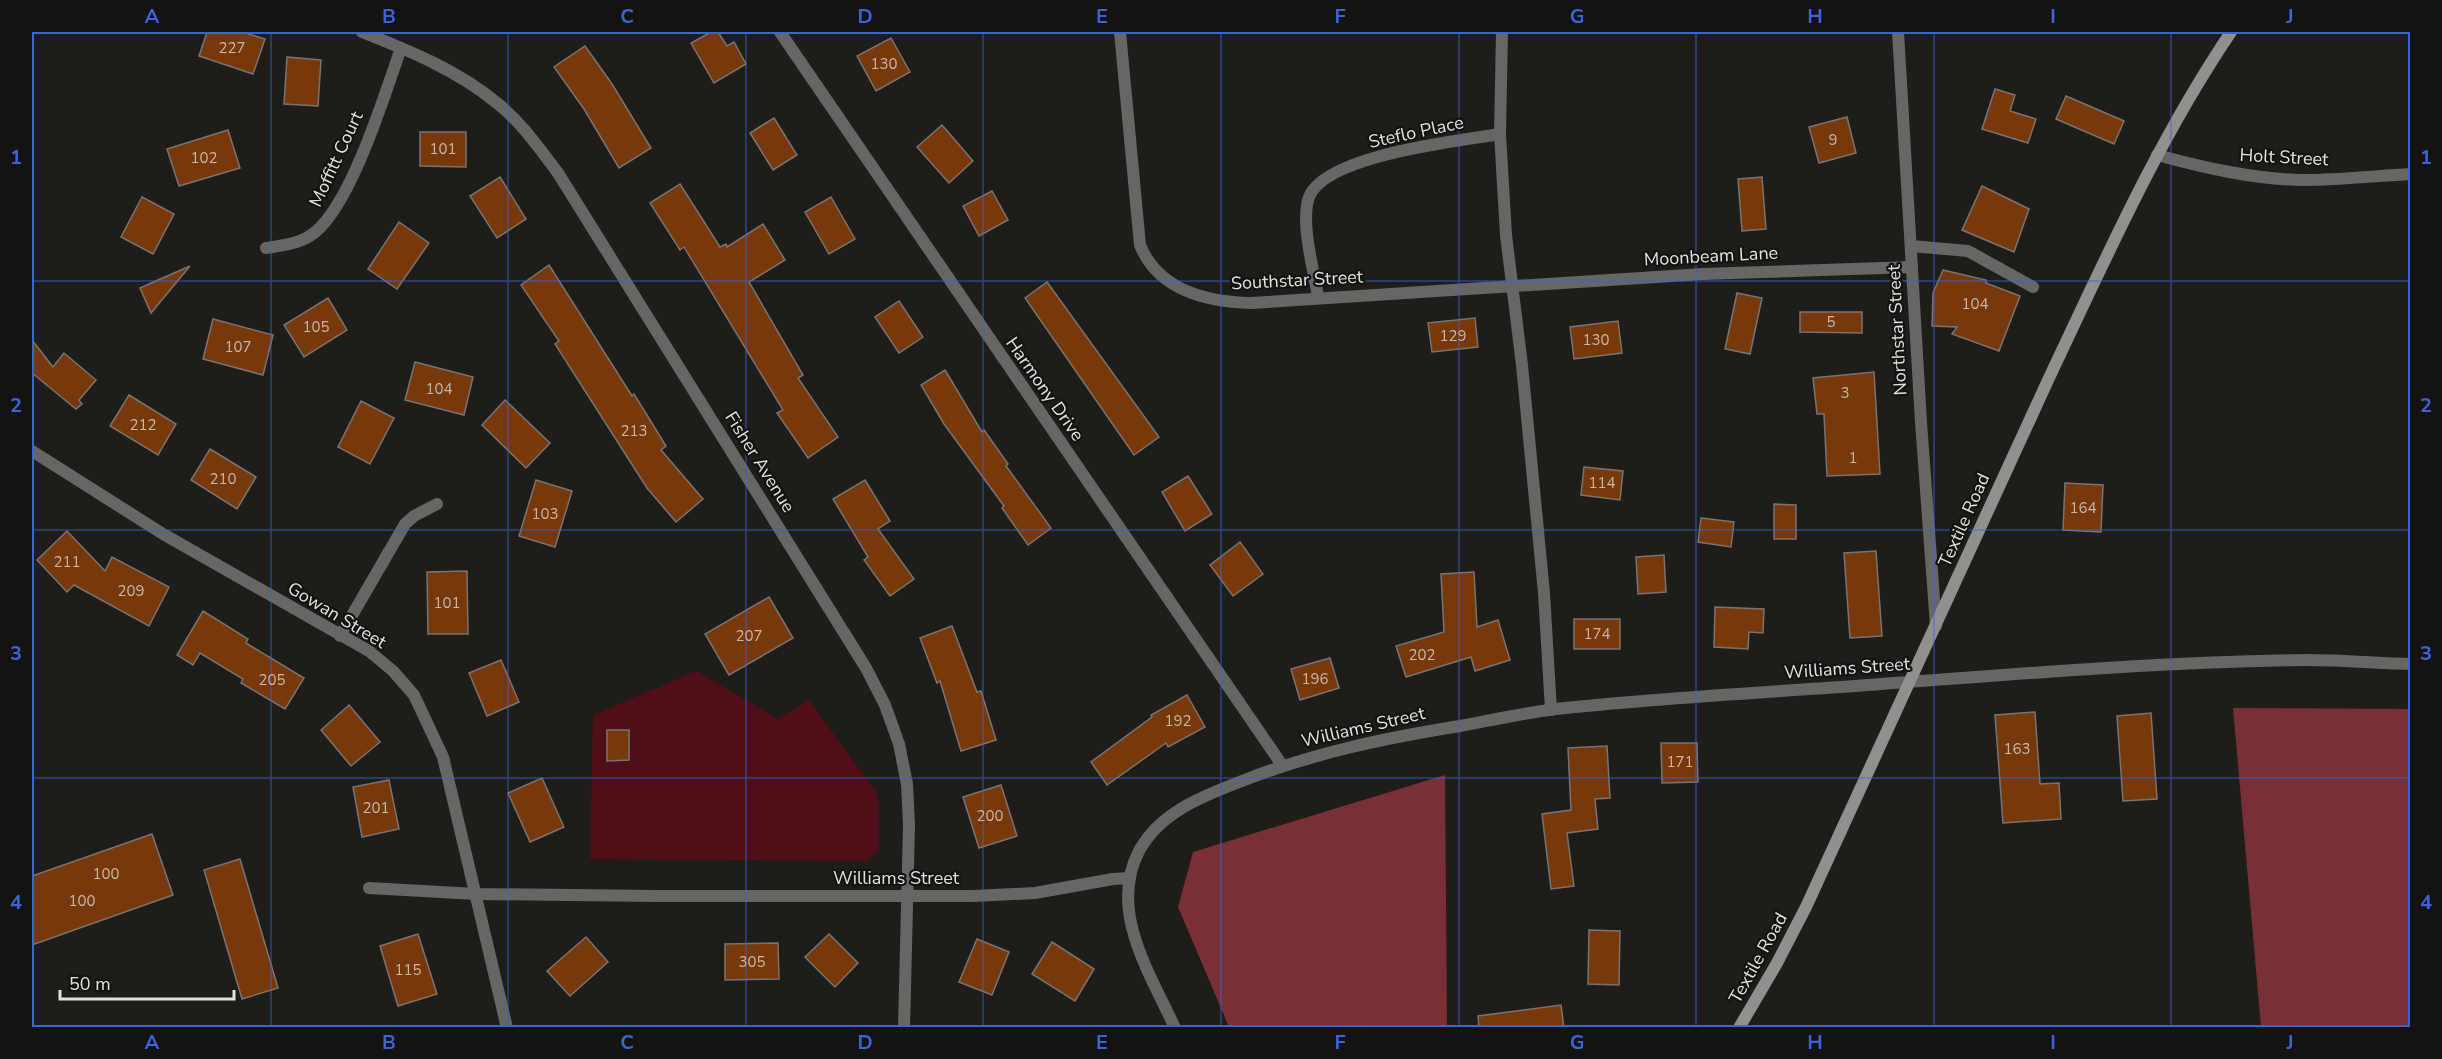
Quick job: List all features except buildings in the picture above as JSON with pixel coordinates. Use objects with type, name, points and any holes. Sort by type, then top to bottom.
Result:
[{"type":"street","name":"Fisher Avenue","points":[[362,32],[461,76],[498,104],[531,136],[558,172],[866,668],[885,705],[899,744],[907,784],[909,825],[904,1028]]},
{"type":"street","name":"Harmony Drive","points":[[780,32],[1282,765]]},
{"type":"street","name":"Southstar Street","points":[[1120,32],[1140,245],[1144,255],[1157,272],[1179,288],[1215,301],[1251,303],[1512,285]]},
{"type":"street","points":[[1502,32],[1500,134],[1506,235],[1544,593],[1551,710]]},
{"type":"street","name":"Northstar Street","points":[[1898,32],[1921,422],[1936,626]]},
{"type":"street","name":"Textile Road","points":[[1739,1028],[1778,963],[1806,907],[2132,202],[2210,63],[2231,32]]},
{"type":"street","name":"Moffitt Court","points":[[266,248],[296,244],[313,234],[329,220],[339,205],[360,156],[401,48]]},
{"type":"street","name":"Steflo Place","points":[[1318,297],[1306,223],[1308,199],[1316,184],[1332,173],[1378,156],[1500,134]]},
{"type":"street","name":"Holt Street","points":[[2157,155],[2205,168],[2254,176],[2304,180],[2410,174]]},
{"type":"street","points":[[1911,246],[1968,251],[2033,287]]},
{"type":"street","name":"Moonbeam Lane","points":[[1512,285],[1703,274],[1912,267]]},
{"type":"street","name":"Gowan Street","points":[[32,451],[163,534],[369,651],[393,671],[414,695],[443,757],[507,1028]]},
{"type":"street","points":[[340,636],[401,530],[414,516],[437,504]]},
{"type":"street","name":"Williams Street","points":[[369,888],[476,894],[655,896],[974,896],[1035,893],[1129,878],[1138,852],[1152,832],[1170,815],[1213,792],[1282,765],[1385,738],[1551,710],[1648,700],[2072,670],[2309,660],[2410,664]]},
{"type":"street","points":[[1129,878],[1127,903],[1132,934],[1174,1028]]},
{"type":"shaded area","points":[[696,671],[778,719],[809,700],[878,795],[879,850],[867,861],[590,859],[593,715]]},
{"type":"shaded area","points":[[2233,708],[2410,709],[2410,1027],[2261,1027]]},
{"type":"shaded area","points":[[1445,775],[1447,1027],[1229,1027],[1178,907],[1193,852]]}]
